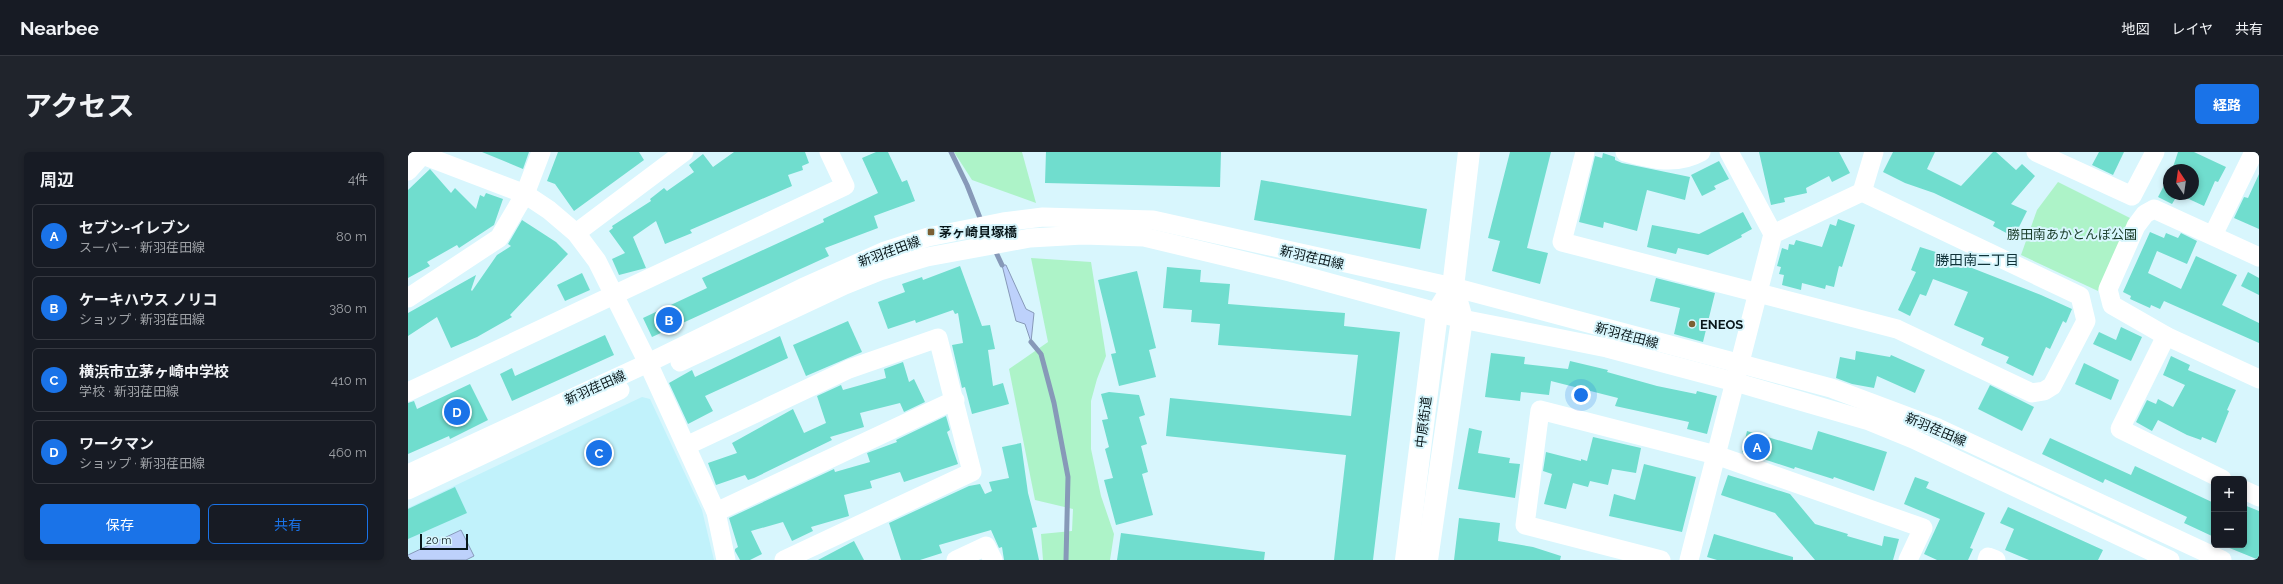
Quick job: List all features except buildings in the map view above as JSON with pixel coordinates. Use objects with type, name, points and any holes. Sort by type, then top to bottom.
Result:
[{"type":"main road","name":"中原街道","points":[[1406,560],[1437,313],[1452,287],[1469,152]]},
{"type":"main road","name":"中原街道","points":[[1427,560],[1462,319],[1452,287]]},
{"type":"street","points":[[408,298],[499,238],[525,194],[541,152]]},
{"type":"street","points":[[576,232],[684,152]]},
{"type":"street","points":[[408,392],[845,186],[829,152]]},
{"type":"street","points":[[1585,152],[1562,242],[1897,329],[2032,393],[2044,391],[2052,386],[2086,321],[2080,296],[1862,192]]},
{"type":"street","points":[[1625,152],[1656,160],[1676,160],[1701,152]]},
{"type":"street","points":[[1689,560],[1759,294],[1773,234],[1728,152]]},
{"type":"street","points":[[1773,234],[1862,192],[1874,152]]},
{"type":"street","points":[[2036,152],[2132,196],[2155,152]]},
{"type":"street","points":[[2213,235],[2254,152]]},
{"type":"street","points":[[408,171],[421,153],[525,194],[549,210],[576,232],[597,261],[686,446],[716,512],[726,560]]},
{"type":"street","points":[[2259,257],[2154,209],[2145,214],[2136,226],[2108,289],[2112,304],[2166,336],[2259,379]]},
{"type":"street","name":"新羽荏田線","points":[[408,490],[650,369],[862,260],[928,237],[1003,222],[1043,217],[1153,220],[1452,287],[1737,373],[1869,421],[1913,439],[2170,560]]},
{"type":"street","name":"新羽荏田線","points":[[408,474],[880,271],[927,257],[1010,240],[1083,235],[1144,237],[1290,272],[1462,319],[1737,373],[1831,388],[1938,428],[2222,560]]},
{"type":"street","points":[[2166,336],[2120,429],[2216,476]]},
{"type":"street","points":[[686,446],[849,369],[938,338],[955,400],[972,472],[784,560]]},
{"type":"street","points":[[716,512],[955,400]]},
{"type":"street","points":[[1661,560],[1525,525],[1540,410],[1716,455],[1923,528],[1908,560]]},
{"type":"street","points":[[2247,491],[2259,497]]},
{"type":"street","points":[[956,560],[986,546],[993,560]]},
{"type":"street","points":[[1987,560],[1988,557],[1996,560]]},
{"type":"shaded area","points":[[1002,265],[1006,265],[1026,309],[1034,313],[1031,342],[1025,324],[1016,321]]},
{"type":"shaded area","points":[[642,397],[650,399],[702,510],[714,560],[408,560],[408,508]]},
{"type":"shaded area","points":[[461,530],[474,556],[466,560],[408,560],[408,555]]},
{"type":"green space","points":[[954,152],[1022,152],[1036,203],[972,180]]},
{"type":"green space","name":"勝田南あかとんぼ公園","points":[[2058,182],[2130,218],[2098,291],[2021,255],[2037,210]]},
{"type":"green space","points":[[1031,258],[1091,262],[1106,356],[1097,379],[1091,401],[1091,449],[1101,496],[1114,534],[1110,560],[1043,560],[1041,534],[1072,531],[1073,509],[1035,500],[1009,369],[1048,342]]},
{"type":"waterway","points":[[951,152],[967,185],[982,223]]},
{"type":"waterway","points":[[994,248],[1002,265]]},
{"type":"waterway","points":[[1031,342],[1041,354],[1054,403],[1068,477],[1066,560]]},
{"type":"place","name":"茅ヶ崎貝塚橋","points":[[931,232]]},
{"type":"place","name":"ケーキハウス ノリコ","points":[[669,320]]},
{"type":"place","name":"ENEOS","points":[[1692,324]]},
{"type":"place","name":"ワークマン","points":[[457,412]]},
{"type":"place","name":"セブン-イレブン","points":[[1757,447]]},
{"type":"place","name":"横浜市立茅ヶ崎中学校","points":[[599,453]]},
{"type":"district","name":"勝田南二丁目","points":[[1977,260]]}]
